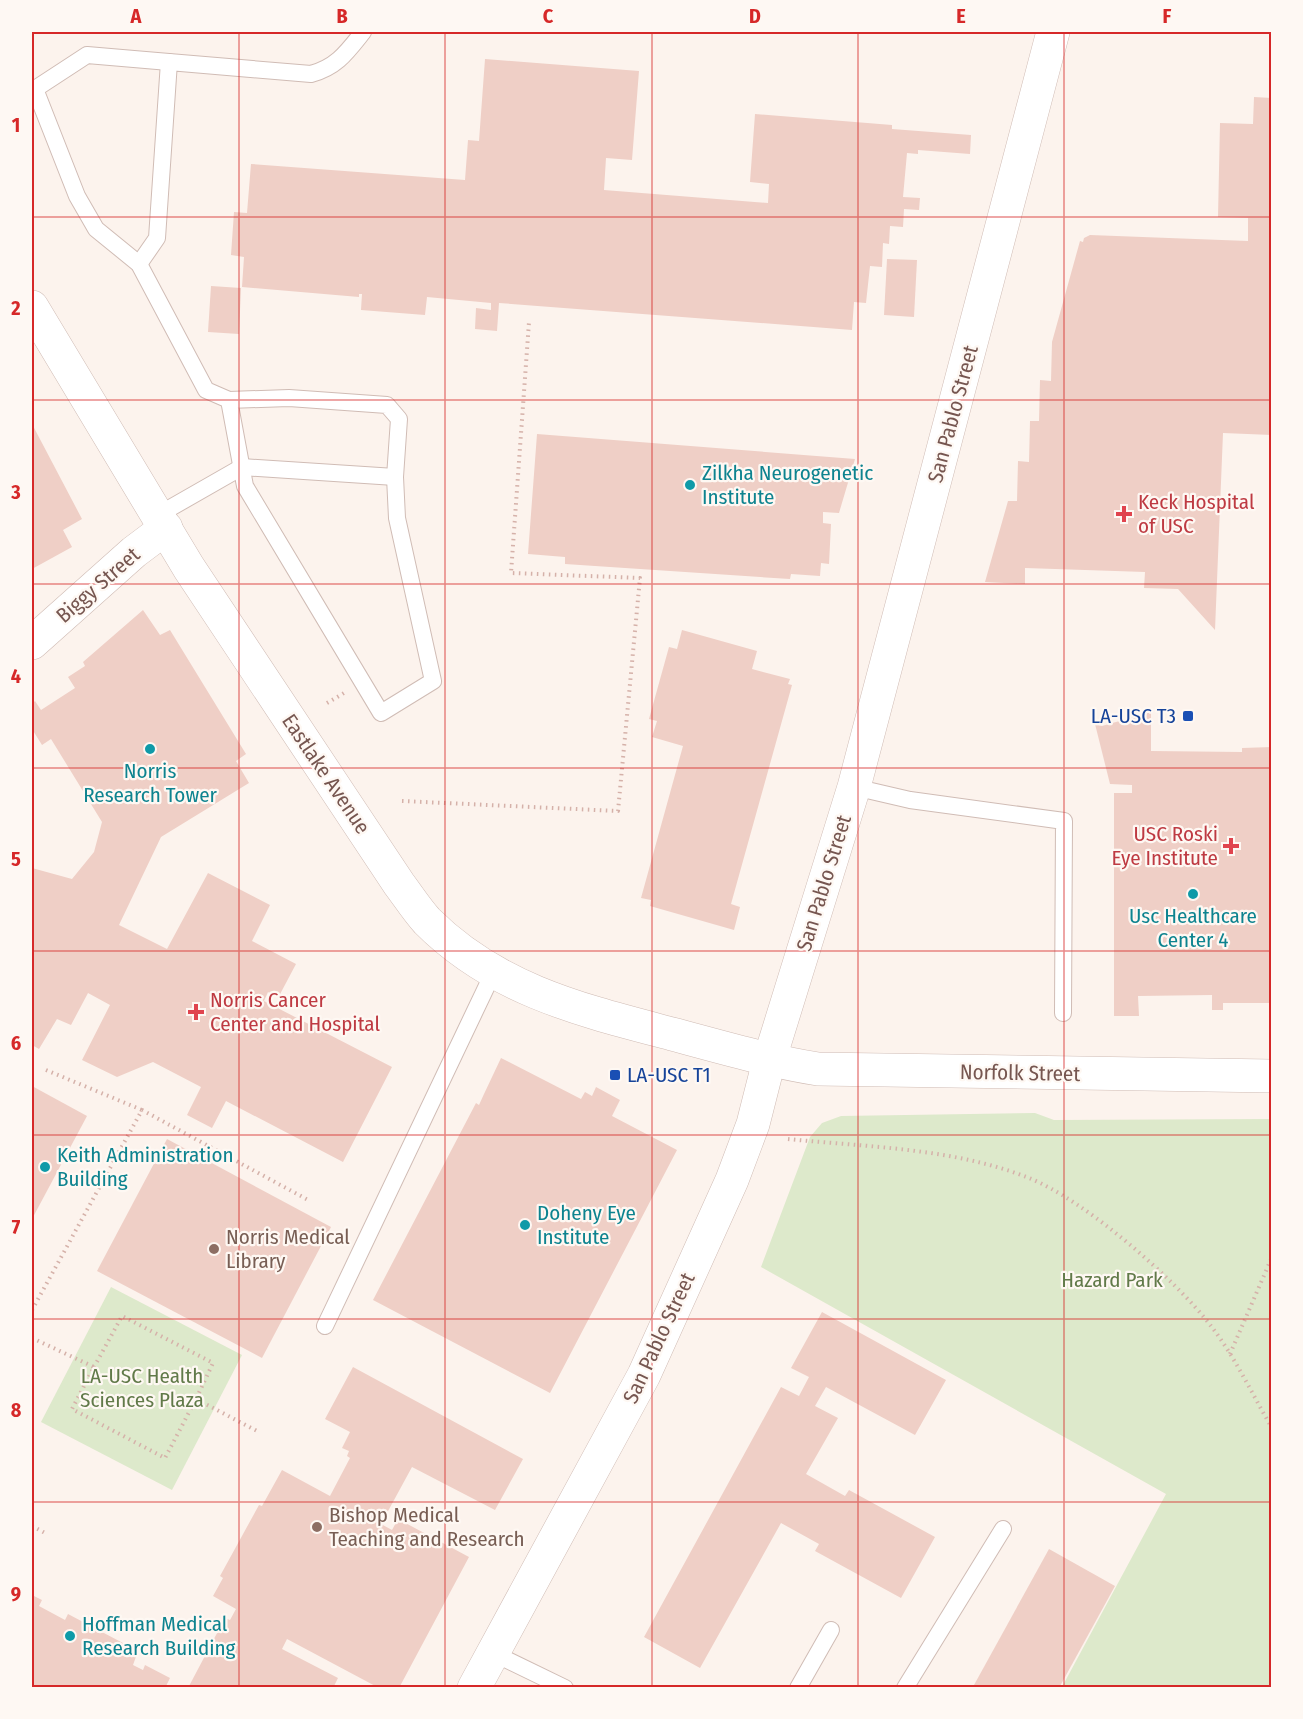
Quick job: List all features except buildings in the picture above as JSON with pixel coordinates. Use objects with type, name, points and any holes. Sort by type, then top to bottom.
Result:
[{"type":"street","name":"San Pablo Street","points":[[474,1688],[644,1375],[732,1180],[753,1124],[769,1062],[854,787],[1053,32]]},
{"type":"street","name":"Eastlake Avenue","points":[[36,325],[162,521],[189,568],[399,884],[426,919],[457,948],[494,971],[552,1001],[769,1062]]},
{"type":"street","name":"Biggy Street","points":[[32,643],[134,552],[162,521]]},
{"type":"street","name":"Norfolk Street","points":[[769,1062],[833,1071],[1272,1076]]},
{"type":"lane","points":[[229,400],[245,486],[381,713],[433,681],[397,518],[394,477],[399,419],[387,405],[289,398],[229,400],[207,390],[139,264],[96,229],[77,196],[35,88],[87,56],[311,74],[328,70],[342,60],[363,32]]},
{"type":"lane","points":[[139,264],[157,238],[169,62]]},
{"type":"lane","points":[[162,521],[242,467],[394,477]]},
{"type":"lane","points":[[854,787],[910,801],[1064,821],[1063,1013]]},
{"type":"lane","points":[[325,1326],[494,971]]},
{"type":"lane","points":[[905,1688],[1003,1529]]},
{"type":"lane","points":[[798,1688],[831,1630]]},
{"type":"lane","points":[[493,1653],[565,1688]]},
{"type":"path","points":[[402,801],[618,811],[640,578],[511,573],[529,322]]},
{"type":"path","points":[[45,1070],[142,1110],[310,1201]]},
{"type":"path","points":[[32,1310],[142,1110]]},
{"type":"path","points":[[788,1139],[912,1151],[971,1161],[1030,1178],[1070,1201],[1119,1237],[1190,1300],[1230,1355],[1272,1428]]},
{"type":"path","points":[[1230,1355],[1272,1257]]},
{"type":"path","points":[[122,1316],[213,1363],[165,1458],[72,1409],[94,1367],[122,1316]]},
{"type":"path","points":[[32,1338],[94,1367]]},
{"type":"path","points":[[196,1400],[257,1431]]},
{"type":"path","points":[[32,1526],[47,1534]]},
{"type":"green space","name":"Hazard Park","points":[[1035,1113],[1054,1120],[1271,1119],[1271,1687],[1062,1687],[1166,1494],[761,1267],[810,1137],[822,1123],[841,1116]]},
{"type":"green space","name":"LA-USC Health Sciences Plaza","points":[[111,1287],[242,1355],[172,1490],[41,1422]]},
{"type":"place","name":"Zilkha Neurogenetic Institute","points":[[690,485]]},
{"type":"place","name":"Keck Hospital of USC","points":[[1124,514]]},
{"type":"place","name":"LA-USC T3","points":[[1188,716]]},
{"type":"place","name":"Norris Research Tower","points":[[150,749]]},
{"type":"place","name":"USC Roski Eye Institute","points":[[1231,846]]},
{"type":"place","name":"Usc Healthcare Center 4","points":[[1193,894]]},
{"type":"place","name":"Norris Cancer Center and Hospital","points":[[196,1012]]},
{"type":"place","name":"LA-USC T1","points":[[615,1075]]},
{"type":"place","name":"Keith Administration Building","points":[[45,1167]]},
{"type":"place","name":"Doheny Eye Institute","points":[[525,1225]]},
{"type":"place","name":"Norris Medical Library","points":[[214,1249]]},
{"type":"place","name":"Bishop Medical Teaching and Research","points":[[317,1527]]},
{"type":"place","name":"Hoffman Medical Research Building","points":[[70,1636]]}]
